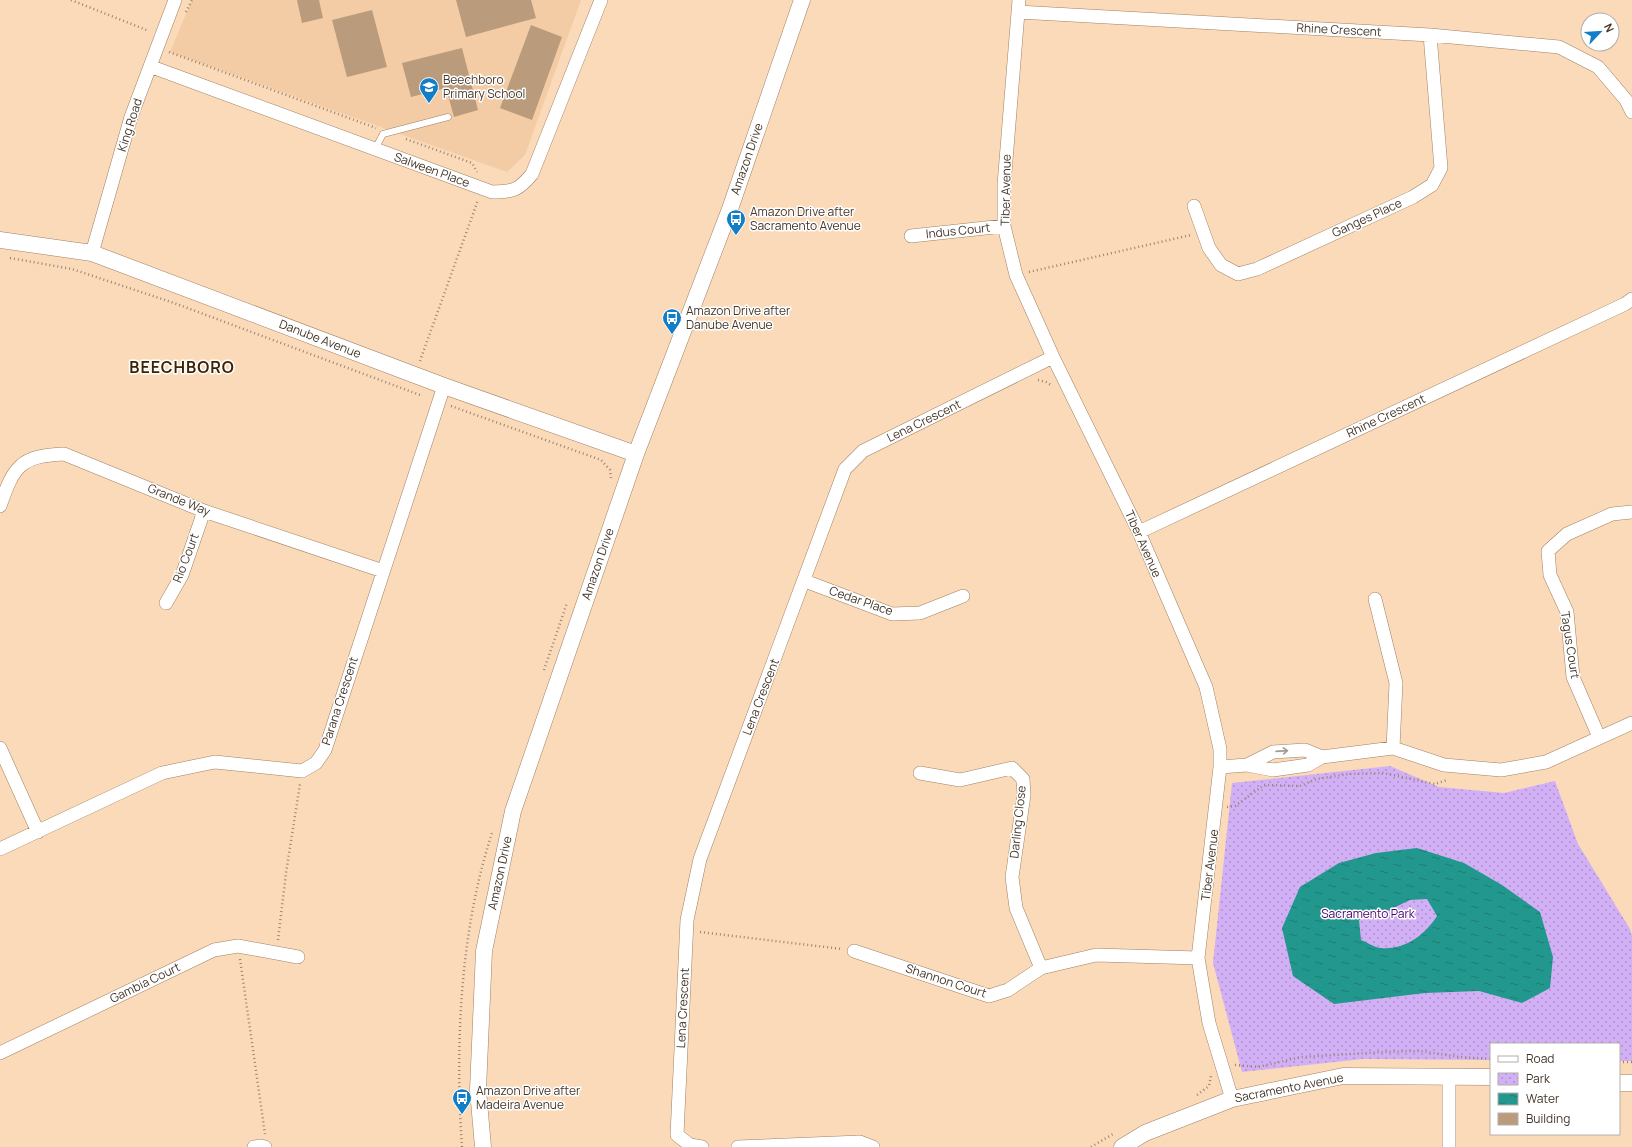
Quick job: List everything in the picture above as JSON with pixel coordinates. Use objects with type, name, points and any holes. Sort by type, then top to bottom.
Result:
[{"type":"street","name":"King Road","points":[[92,253],[131,117],[152,67],[175,0]]},
{"type":"street","name":"Salween Place","points":[[152,67],[477,187],[492,192],[510,192],[523,184],[532,174],[601,0]]},
{"type":"street","name":"Amazon Drive","points":[[483,1147],[478,1090],[484,951],[513,811],[636,454],[730,208],[802,0]]},
{"type":"street","name":"Rhine Crescent","points":[[1019,6],[1430,35],[1559,47],[1598,68],[1626,100],[1632,112]]},
{"type":"street","name":"Tiber Avenue","points":[[1019,6],[1004,184],[1004,226],[1016,275],[1052,357],[1139,532],[1206,687],[1220,749],[1220,767],[1198,958],[1209,1022],[1232,1099]]},
{"type":"street","name":"Ganges Place","points":[[1194,206],[1209,248],[1221,265],[1238,274],[1257,269],[1413,197],[1432,185],[1441,168],[1430,35]]},
{"type":"street","name":"Indus Court","points":[[911,236],[1004,226]]},
{"type":"street","name":"Danube Avenue","points":[[0,240],[92,253],[444,386],[636,454]]},
{"type":"street","name":"Rhine Crescent","points":[[1139,532],[1625,304],[1632,299]]},
{"type":"street","name":"Lena Crescent","points":[[702,1147],[690,1145],[677,1135],[687,920],[700,859],[805,581],[845,469],[863,451],[1052,357]]},
{"type":"street","name":"Parana Crescent","points":[[302,771],[316,763],[325,750],[444,386]]},
{"type":"street","name":"Grande Way","points":[[0,506],[9,480],[20,465],[41,455],[64,454],[204,511],[383,571]]},
{"type":"street","name":"Rio Court","points":[[166,603],[182,575],[204,511]]},
{"type":"street","name":"Tagus Court","points":[[1599,737],[1573,677],[1566,612],[1550,575],[1548,550],[1567,534],[1612,514],[1632,512]]},
{"type":"street","name":"Cedar Place","points":[[805,581],[892,614],[920,613],[963,596]]},
{"type":"street","points":[[1375,599],[1396,683],[1393,748]]},
{"type":"street","points":[[1220,767],[1247,765],[1273,770],[1308,765],[1322,757],[1393,748],[1444,765],[1501,770],[1546,762],[1632,723]]},
{"type":"street","points":[[0,748],[38,832]]},
{"type":"street","points":[[1247,765],[1273,752],[1305,750],[1322,757]]},
{"type":"street","points":[[0,849],[162,772],[215,762],[302,771]]},
{"type":"street","name":"Darling Close","points":[[920,774],[960,780],[1012,768],[1023,780],[1024,795],[1012,877],[1016,908],[1042,968]]},
{"type":"street","name":"Gambia Court","points":[[0,1053],[214,950],[238,946],[298,958]]},
{"type":"street","name":"Shannon Court","points":[[854,951],[989,996],[1008,990],[1042,968],[1096,955],[1198,958]]},
{"type":"street","name":"Sacramento Avenue","points":[[1120,1139],[1144,1133],[1232,1099],[1343,1076],[1490,1077]]},
{"type":"street","points":[[1449,1076],[1449,1147]]},
{"type":"street","points":[[1620,1082],[1632,1083]]},
{"type":"street","points":[[738,1147],[860,1142],[873,1147]]},
{"type":"street","points":[[254,1147],[261,1146],[265,1143]]},
{"type":"lane","points":[[374,149],[383,134],[448,117]]},
{"type":"path","points":[[71,0],[160,43],[383,130]]},
{"type":"path","points":[[405,139],[472,163],[478,172],[477,187],[416,375]]},
{"type":"path","points":[[1016,275],[1204,232]]},
{"type":"path","points":[[7,258],[72,269],[174,303],[438,402],[601,460],[610,470],[611,481]]},
{"type":"path","points":[[1030,369],[1035,379],[1046,382],[1055,388]]},
{"type":"path","points":[[544,671],[569,597]]},
{"type":"path","points":[[277,954],[286,873],[302,771]]},
{"type":"path","points":[[1216,810],[1235,806],[1264,785],[1300,786],[1317,779],[1348,774],[1383,773],[1435,784],[1445,780],[1452,780]]},
{"type":"path","points":[[462,1147],[460,1049],[466,960],[481,866],[493,828]]},
{"type":"path","points":[[686,930],[854,951]]},
{"type":"path","points":[[238,946],[265,1143]]},
{"type":"path","points":[[1192,1097],[1209,1086],[1212,1071],[1246,1065],[1258,1067],[1301,1057],[1420,1051],[1460,1057],[1490,1058]]},
{"type":"path","points":[[1620,1062],[1632,1062]]},
{"type":"path","points":[[1091,1147],[1120,1139]]},
{"type":"shaded area","name":"Beechboro Primary School","points":[[192,0],[581,0],[525,155],[507,172],[170,52]]},
{"type":"green space","name":"Sacramento Park","points":[[1390,766],[1439,787],[1504,793],[1555,781],[1578,844],[1630,929],[1632,936],[1632,1061],[1620,1061],[1620,1043],[1490,1043],[1490,1060],[1363,1059],[1242,1072],[1213,963],[1232,783]]},
{"type":"water","points":[[1417,848],[1464,863],[1502,885],[1540,912],[1553,957],[1550,988],[1522,1003],[1479,991],[1425,993],[1334,1004],[1293,976],[1282,928],[1300,887],[1339,863],[1376,853]],"holes":[[[1427,899],[1437,916],[1427,929],[1414,940],[1398,947],[1379,948],[1361,940],[1359,920],[1372,914],[1387,911],[1410,900]]]},
{"type":"building","points":[[297,0],[319,0],[323,18],[302,23]]},
{"type":"building","points":[[456,0],[531,0],[536,18],[466,37]]},
{"type":"building","points":[[372,10],[387,67],[347,77],[332,20]]},
{"type":"building","points":[[531,25],[562,37],[532,120],[500,108]]},
{"type":"building","points":[[462,48],[478,110],[454,117],[446,88],[411,97],[402,63]]},
{"type":"place","name":"Beechboro Primary School","points":[[429,104]]},
{"type":"place","name":"Amazon Drive after Sacramento Avenue","points":[[736,236]]},
{"type":"place","name":"Amazon Drive after Danube Avenue","points":[[672,335]]},
{"type":"place","name":"Amazon Drive after Madeira Avenue","points":[[462,1115]]},
{"type":"district","name":"BEECHBORO","points":[[182,367]]}]
